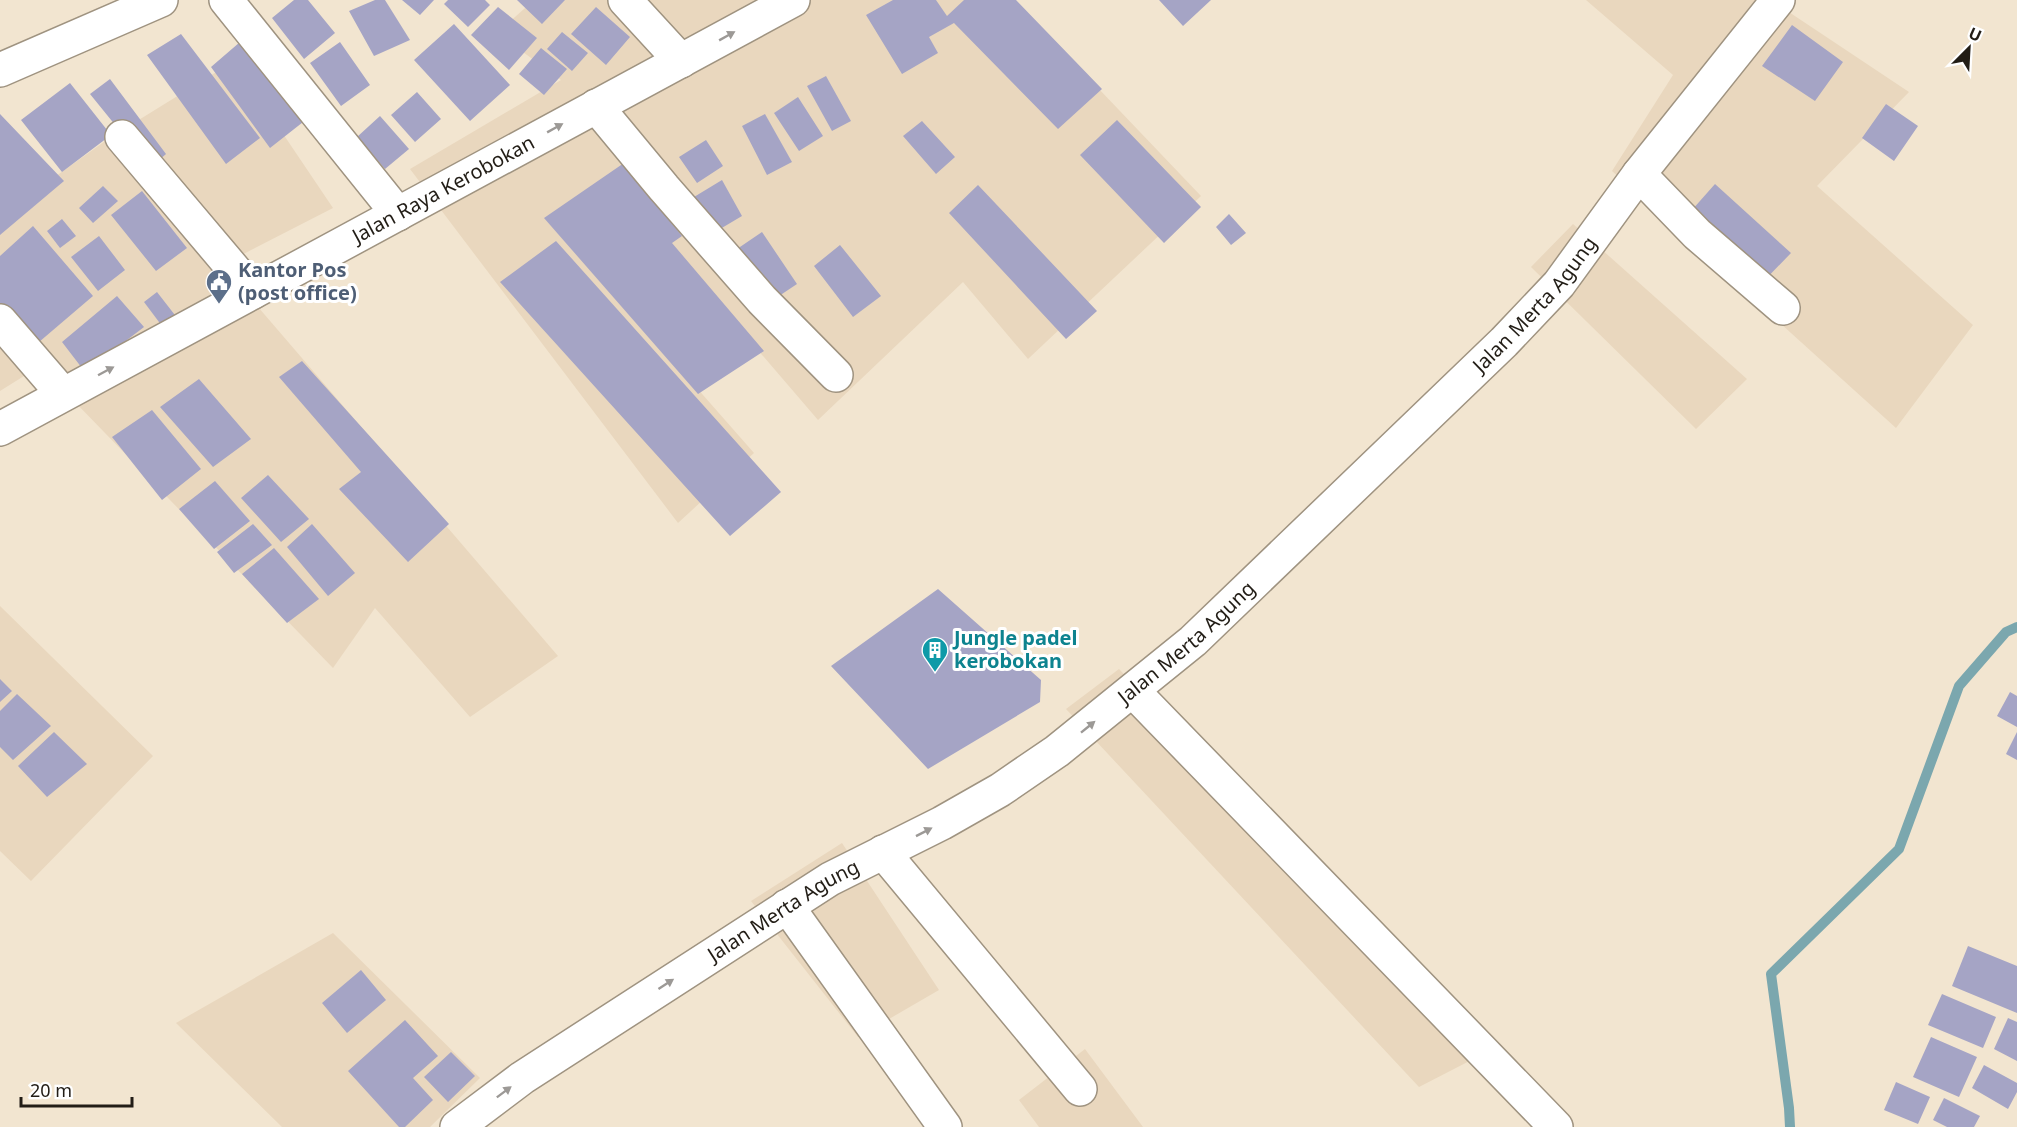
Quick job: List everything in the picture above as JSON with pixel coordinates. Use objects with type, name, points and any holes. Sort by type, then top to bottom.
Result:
[{"type":"street","points":[[0,70],[161,0]]},
{"type":"street","points":[[226,0],[398,214]]},
{"type":"street","points":[[625,0],[681,62]]},
{"type":"street","name":"Jalan Raya Kerobokan","points":[[0,429],[793,0]]},
{"type":"street","name":"Jalan Merta Agung","points":[[457,1127],[531,1072],[830,879],[1000,790],[1057,751],[1133,691],[1218,617],[1504,342],[1559,284],[1639,174],[1778,0]]},
{"type":"street","points":[[596,106],[762,300],[836,375]]},
{"type":"street","points":[[122,137],[253,292]]},
{"type":"street","points":[[1639,174],[1697,234],[1783,308]]},
{"type":"street","points":[[0,321],[63,394]]},
{"type":"street","points":[[1133,691],[1556,1127]]},
{"type":"street","points":[[884,852],[1080,1089]]},
{"type":"street","points":[[787,906],[945,1127]]},
{"type":"shaded area","points":[[534,0],[1014,0],[1201,196],[1028,359],[963,282],[818,420],[726,313],[674,362],[754,453],[678,523],[410,169],[561,80],[497,33]]},
{"type":"shaded area","points":[[1586,0],[1771,0],[1909,92],[1817,186],[1973,325],[1896,428],[1612,171],[1673,75]]},
{"type":"shaded area","points":[[234,61],[333,208],[222,265],[558,656],[470,717],[375,608],[333,668],[40,366],[0,391],[0,216],[108,139]]},
{"type":"shaded area","points":[[1573,224],[1747,379],[1696,429],[1531,267]]},
{"type":"shaded area","points":[[0,606],[153,756],[31,881],[0,851]]},
{"type":"shaded area","points":[[1119,669],[1485,1053],[1419,1087],[1066,709]]},
{"type":"shaded area","points":[[842,843],[939,990],[858,1037],[751,901]]},
{"type":"shaded area","points":[[333,933],[480,1078],[430,1127],[282,1127],[176,1023]]},
{"type":"shaded area","points":[[1085,1049],[1143,1127],[1039,1127],[1019,1100]]},
{"type":"building","points":[[294,0],[308,0],[335,33],[304,59],[272,18]]},
{"type":"building","points":[[375,0],[385,0],[410,40],[374,56],[349,11]]},
{"type":"building","points":[[402,0],[434,0],[420,15]]},
{"type":"building","points":[[448,0],[485,0],[490,5],[468,27],[444,4]]},
{"type":"building","points":[[517,0],[565,0],[542,24]]},
{"type":"building","points":[[893,0],[936,0],[947,16],[964,0],[1016,0],[1102,89],[1058,129],[954,23],[929,37],[938,53],[902,74],[866,15]]},
{"type":"building","points":[[1159,0],[1211,0],[1183,26]]},
{"type":"building","points":[[498,7],[537,38],[509,70],[471,35]]},
{"type":"building","points":[[596,7],[630,37],[606,65],[571,34]]},
{"type":"building","points":[[454,24],[510,85],[470,121],[414,60]]},
{"type":"building","points":[[1792,25],[1843,62],[1815,101],[1762,66]]},
{"type":"building","points":[[562,32],[588,53],[572,71],[547,49]]},
{"type":"building","points":[[181,34],[260,138],[226,164],[147,55]]},
{"type":"building","points":[[247,36],[312,115],[270,148],[211,67]]},
{"type":"building","points":[[340,42],[370,85],[341,106],[310,63]]},
{"type":"building","points":[[541,48],[567,69],[544,95],[519,74]]},
{"type":"building","points":[[826,76],[851,121],[832,131],[807,86]]},
{"type":"building","points":[[110,79],[166,154],[150,168],[90,94]]},
{"type":"building","points":[[70,83],[111,135],[62,172],[21,120]]},
{"type":"building","points":[[417,92],[441,119],[415,142],[391,115]]},
{"type":"building","points":[[798,97],[823,136],[799,151],[774,113]]},
{"type":"building","points":[[1886,104],[1918,126],[1894,161],[1862,138]]},
{"type":"building","points":[[0,114],[64,181],[0,235]]},
{"type":"building","points":[[765,114],[792,162],[767,175],[742,126]]},
{"type":"building","points":[[380,116],[409,149],[385,169],[357,137]]},
{"type":"building","points":[[1117,120],[1201,207],[1164,243],[1080,155]]},
{"type":"building","points":[[922,121],[955,157],[936,174],[903,136]]},
{"type":"building","points":[[706,140],[723,166],[697,183],[679,157]]},
{"type":"building","points":[[624,163],[682,236],[672,243],[764,351],[698,394],[544,218]]},
{"type":"building","points":[[722,180],[742,216],[715,232],[694,197]]},
{"type":"building","points":[[1715,184],[1791,253],[1759,286],[1684,219]]},
{"type":"building","points":[[978,185],[1097,311],[1066,339],[949,213]]},
{"type":"building","points":[[103,186],[118,201],[93,223],[79,208]]},
{"type":"building","points":[[142,191],[187,248],[156,271],[111,215]]},
{"type":"building","points":[[1229,214],[1246,233],[1231,245],[1216,227]]},
{"type":"building","points":[[62,219],[76,236],[60,248],[47,231]]},
{"type":"building","points":[[33,226],[93,296],[32,348],[0,311],[0,256]]},
{"type":"building","points":[[762,232],[797,284],[773,300],[737,249]]},
{"type":"building","points":[[99,236],[125,270],[98,291],[71,257]]},
{"type":"building","points":[[556,241],[781,492],[730,536],[500,282]]},
{"type":"building","points":[[840,245],[881,296],[853,317],[814,266]]},
{"type":"building","points":[[157,292],[178,319],[165,330],[144,302]]},
{"type":"building","points":[[117,296],[144,327],[85,372],[62,342]]},
{"type":"building","points":[[302,361],[449,524],[408,562],[339,489],[361,472],[279,377]]},
{"type":"building","points":[[199,379],[251,439],[213,467],[160,407]]},
{"type":"building","points":[[152,410],[201,469],[162,500],[112,437]]},
{"type":"building","points":[[268,475],[309,519],[281,542],[241,498]]},
{"type":"building","points":[[215,481],[250,521],[214,549],[179,509]]},
{"type":"building","points":[[253,524],[272,545],[234,573],[217,552]]},
{"type":"building","points":[[312,524],[355,573],[328,596],[287,547]]},
{"type":"building","points":[[274,548],[319,599],[287,623],[242,574]]},
{"type":"building","name":"Jungle padel kerobokan","points":[[938,589],[1041,680],[1040,702],[928,769],[831,666]]},
{"type":"building","points":[[0,679],[12,691],[0,702]]},
{"type":"building","points":[[2010,692],[2017,696],[2017,727],[1997,716]]},
{"type":"building","points":[[17,694],[51,726],[13,760],[0,747],[0,711]]},
{"type":"building","points":[[54,732],[87,764],[47,797],[18,766]]},
{"type":"building","points":[[2017,732],[2017,760],[2006,754]]},
{"type":"building","points":[[1968,946],[2017,966],[2017,1013],[1952,986]]},
{"type":"building","points":[[361,970],[386,1000],[347,1033],[322,1003]]},
{"type":"building","points":[[1942,994],[1996,1017],[1983,1048],[1928,1025]]},
{"type":"building","points":[[2008,1018],[2017,1022],[2017,1061],[1994,1049]]},
{"type":"building","points":[[405,1020],[438,1056],[413,1078],[433,1100],[405,1127],[399,1127],[348,1071]]},
{"type":"building","points":[[1931,1037],[1977,1057],[1959,1097],[1913,1077]]},
{"type":"building","points":[[451,1052],[475,1076],[448,1102],[424,1077]]},
{"type":"building","points":[[1984,1065],[2017,1083],[2017,1092],[2008,1109],[1972,1088]]},
{"type":"building","points":[[1896,1082],[1930,1097],[1918,1124],[1884,1110]]},
{"type":"building","points":[[1944,1098],[1980,1116],[1974,1127],[1947,1127],[1933,1120]]},
{"type":"waterway","points":[[1790,1127],[1771,974],[1899,849],[1959,686],[2006,632],[2017,627]]},
{"type":"place","name":"Kantor Pos (post office)","points":[[219,305]]},
{"type":"place","name":"Jungle padel kerobokan","points":[[935,673]]}]
